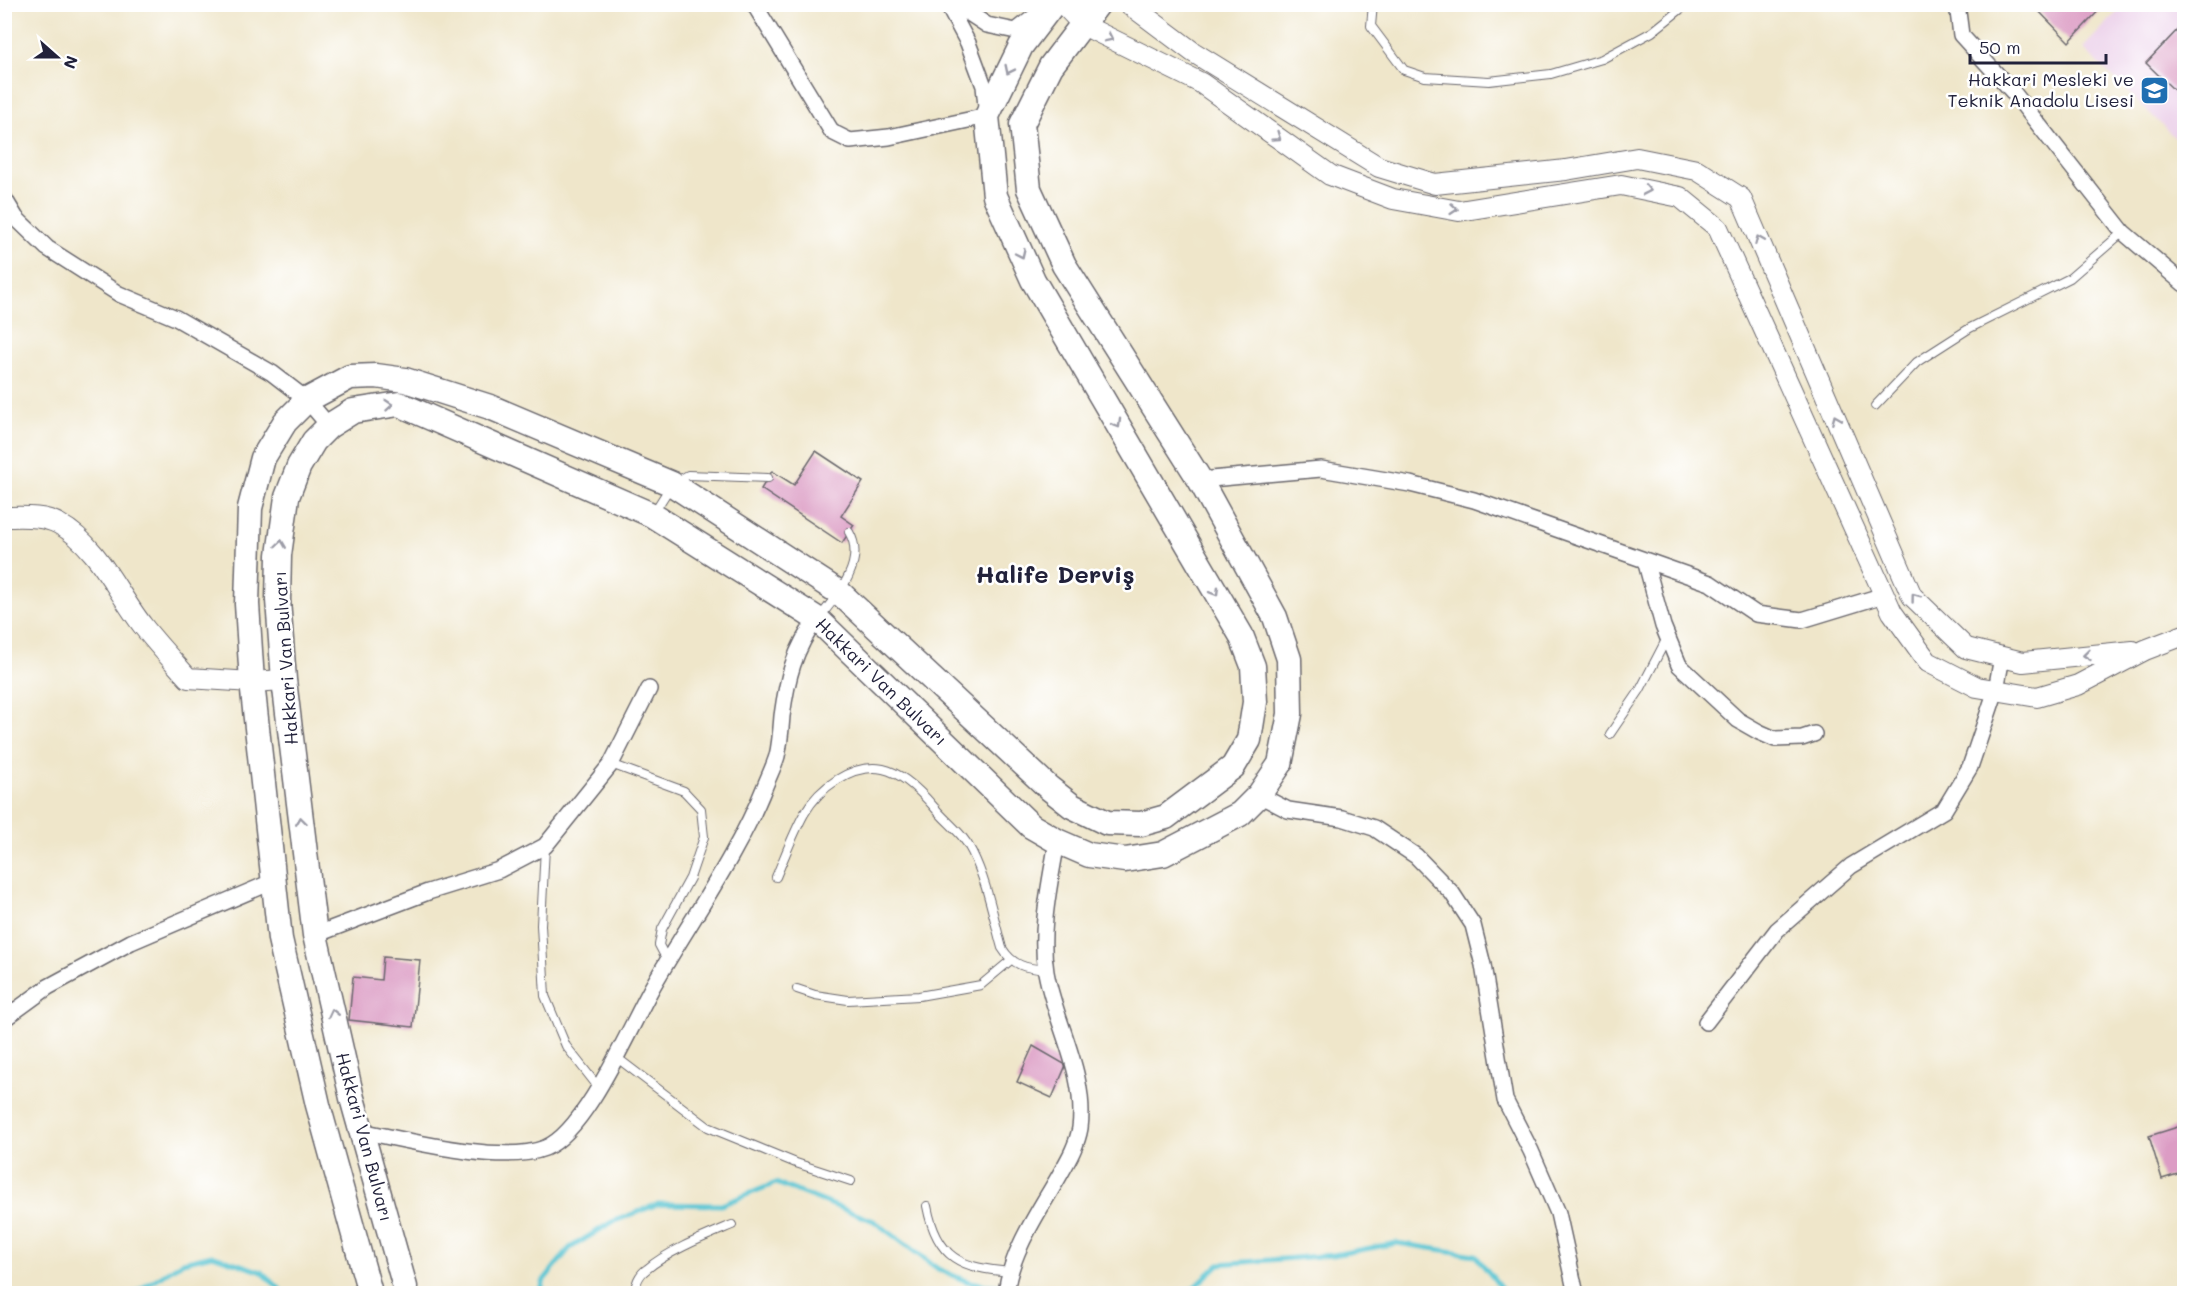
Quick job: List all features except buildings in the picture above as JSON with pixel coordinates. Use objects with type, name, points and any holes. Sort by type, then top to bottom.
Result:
[{"type":"main road","points":[[987,116],[1021,46],[1052,4]]},
{"type":"main road","name":"Hakkari Van Bulvarı","points":[[404,1293],[405,1287],[361,1131],[315,935],[284,680],[278,600],[279,555],[287,497],[299,466],[314,441],[328,426],[353,411],[399,404],[652,515],[817,619],[1032,826],[1057,841],[1089,855],[1125,860],[1163,854],[1240,814],[1259,795],[1280,764],[1290,714],[1289,659],[1275,617],[1200,480],[1064,265],[1029,189],[1022,124],[1051,66],[1098,4]]},
{"type":"main road","name":"Hakkari Van Bulvarı","points":[[369,1293],[318,1105],[283,950],[252,682],[247,604],[250,508],[263,458],[285,422],[307,400],[350,377],[376,376],[405,380],[490,407],[672,484],[840,593],[1049,788],[1072,806],[1107,823],[1141,824],[1166,817],[1233,767],[1249,740],[1255,702],[1253,666],[1241,635],[1033,280],[995,196],[987,116]]},
{"type":"street","points":[[754,4],[832,132],[850,141],[889,137],[987,116],[984,86],[968,43],[947,4]]},
{"type":"street","points":[[955,4],[987,25],[1016,31],[1052,4]]},
{"type":"street","points":[[1063,4],[1083,25],[1201,83],[1330,175],[1394,199],[1460,211],[1621,185],[1680,197],[1718,228],[1892,612],[1928,662],[1977,687],[2037,697],[2078,685],[2145,650],[2184,635]]},
{"type":"street","points":[[1129,4],[1193,52],[1379,167],[1435,184],[1566,170],[1637,158],[1697,170],[1741,198],[1912,596],[1966,648],[2023,662],[2145,650]]},
{"type":"street","points":[[1958,4],[1961,35],[2013,92],[2123,232],[2184,284]]},
{"type":"street","points":[[4,198],[16,219],[47,248],[78,270],[119,294],[176,318],[272,373],[307,400],[328,426]]},
{"type":"street","points":[[1200,480],[1321,469],[1410,484],[1474,500],[1710,583],[1756,614],[1802,620],[1884,595]]},
{"type":"street","points":[[4,517],[31,517],[58,523],[80,540],[100,563],[143,626],[188,678],[252,682],[284,680]]},
{"type":"street","points":[[1645,560],[1667,637],[1679,665],[1738,720],[1775,739],[1802,738],[1814,734]]},
{"type":"street","points":[[361,1131],[461,1150],[518,1153],[531,1152],[553,1144],[567,1132],[599,1088],[668,962],[709,896],[753,816],[777,755],[784,703],[792,668],[804,637],[817,619]]},
{"type":"street","points":[[1706,1022],[1776,930],[1851,866],[1944,810],[1970,767],[1996,690],[2002,657]]},
{"type":"street","points":[[315,935],[428,892],[500,870],[545,846],[610,764],[649,689]]},
{"type":"street","points":[[1259,795],[1288,810],[1342,818],[1374,828],[1416,856],[1452,893],[1468,917],[1473,926],[1483,964],[1505,1100],[1531,1151],[1558,1214],[1576,1293]]},
{"type":"street","points":[[1008,1281],[1020,1247],[1072,1153],[1080,1127],[1078,1085],[1074,1064],[1051,994],[1044,946],[1044,921],[1057,841]]},
{"type":"street","points":[[4,1019],[48,987],[131,942],[274,881]]},
{"type":"lane","points":[[434,4],[439,7],[448,4]]},
{"type":"lane","points":[[1373,4],[1371,26],[1404,70],[1425,77],[1489,81],[1551,75],[1602,59],[1652,32],[1687,4]]},
{"type":"lane","points":[[1875,406],[1917,362],[1970,328],[2070,278],[2123,232]]},
{"type":"lane","points":[[652,515],[672,484],[688,475],[768,478]]},
{"type":"lane","points":[[817,619],[840,593],[850,571],[855,554],[854,539],[849,532]]},
{"type":"lane","points":[[1610,734],[1640,690],[1667,637]]},
{"type":"lane","points":[[610,764],[684,791],[701,809],[705,837],[690,878],[662,928],[659,945],[668,962]]},
{"type":"lane","points":[[776,877],[805,813],[826,788],[853,772],[885,770],[919,791],[967,842],[987,890],[1002,948],[1011,960],[1024,968],[1046,970]]},
{"type":"lane","points":[[545,846],[541,925],[545,996],[566,1046],[599,1088]]},
{"type":"lane","points":[[797,989],[815,995],[848,999],[919,996],[981,985],[1011,960]]},
{"type":"lane","points":[[616,1057],[708,1127],[796,1163],[851,1181]]},
{"type":"lane","points":[[927,1206],[933,1233],[946,1251],[954,1258],[1008,1281]]},
{"type":"lane","points":[[634,1293],[636,1284],[645,1269],[690,1243],[732,1225]]},
{"type":"shaded area","name":"Hakkari Mesleki ve Teknik Anadolu Lisesi","points":[[2124,5],[2184,5],[2184,133],[2178,141],[2083,48]]},
{"type":"waterway","points":[[540,1294],[544,1280],[570,1248],[612,1222],[658,1204],[721,1205],[776,1183],[874,1221],[938,1269],[966,1281],[985,1285],[1093,1291],[1100,1294]]},
{"type":"waterway","points":[[1187,1294],[1219,1264],[1333,1255],[1397,1243],[1475,1255],[1506,1294]]},
{"type":"waterway","points":[[133,1294],[183,1262],[212,1255],[262,1272],[285,1294]]},
{"type":"place","name":"Hakkari Mesleki ve Teknik Anadolu Lisesi","points":[[2155,90]]},
{"type":"district","name":"Halife Derviş","points":[[1055,575]]}]
